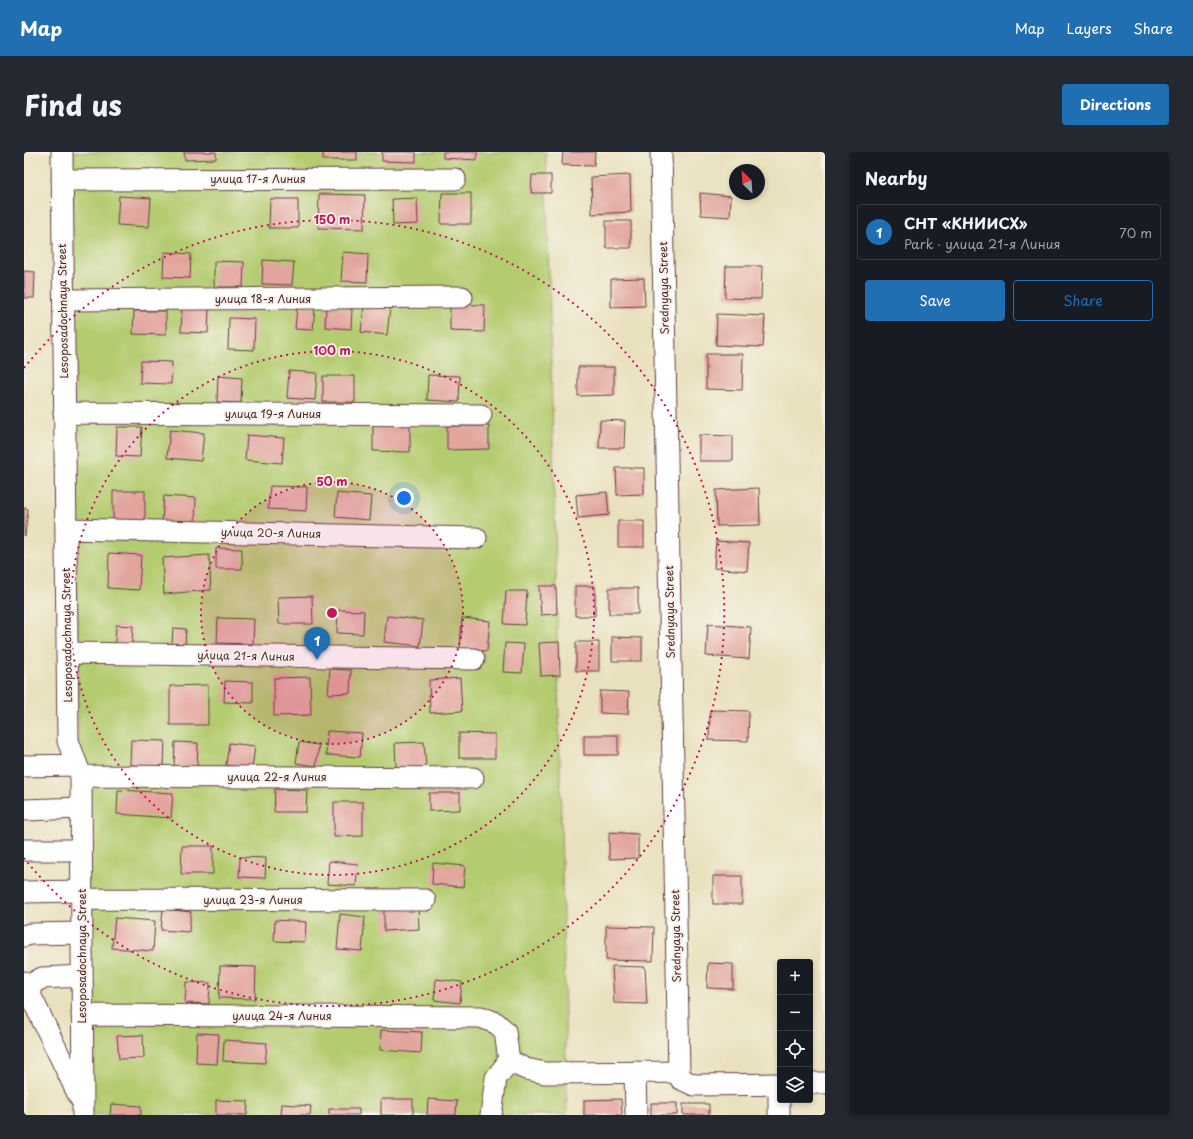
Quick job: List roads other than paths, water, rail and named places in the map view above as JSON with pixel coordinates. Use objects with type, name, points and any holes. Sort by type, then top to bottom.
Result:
[{"type":"street","name":"Lesoposadochnaya Street","points":[[62,152],[68,741],[79,770],[81,808],[83,1109]]},
{"type":"street","name":"Srednyaya Street","points":[[661,152],[679,1072]]},
{"type":"street","name":"улица 17-я Линия","points":[[62,180],[455,179]]},
{"type":"street","name":"улица 18-я Линия","points":[[64,300],[462,297]]},
{"type":"street","name":"улица 19-я Линия","points":[[64,413],[481,415]]},
{"type":"street","name":"улица 20-я Линия","points":[[66,529],[476,538]]},
{"type":"street","name":"улица 21-я Линия","points":[[67,654],[474,659]]},
{"type":"street","name":"улица 22-я Линия","points":[[24,766],[79,770],[473,778]]},
{"type":"street","points":[[24,810],[81,808]]},
{"type":"street","points":[[24,850],[81,850]]},
{"type":"street","name":"улица 23-я Линия","points":[[24,892],[82,895],[425,900]]},
{"type":"street","points":[[24,936],[30,934],[82,933]]},
{"type":"street","points":[[82,976],[42,978],[26,985],[83,1109]]},
{"type":"street","name":"улица 24-я Линия","points":[[82,1015],[481,1017],[496,1023],[506,1031],[509,1061]]},
{"type":"street","points":[[491,1115],[496,1078],[509,1061],[526,1069],[545,1073],[679,1072],[681,1079],[694,1085],[777,1084]]},
{"type":"street","points":[[636,1072],[636,1115]]},
{"type":"street","points":[[813,1083],[825,1083]]},
{"type":"street","points":[[780,1103],[780,1115]]},
{"type":"place","name":"СНТ «КНИИСХ»","points":[[317,660]]}]
